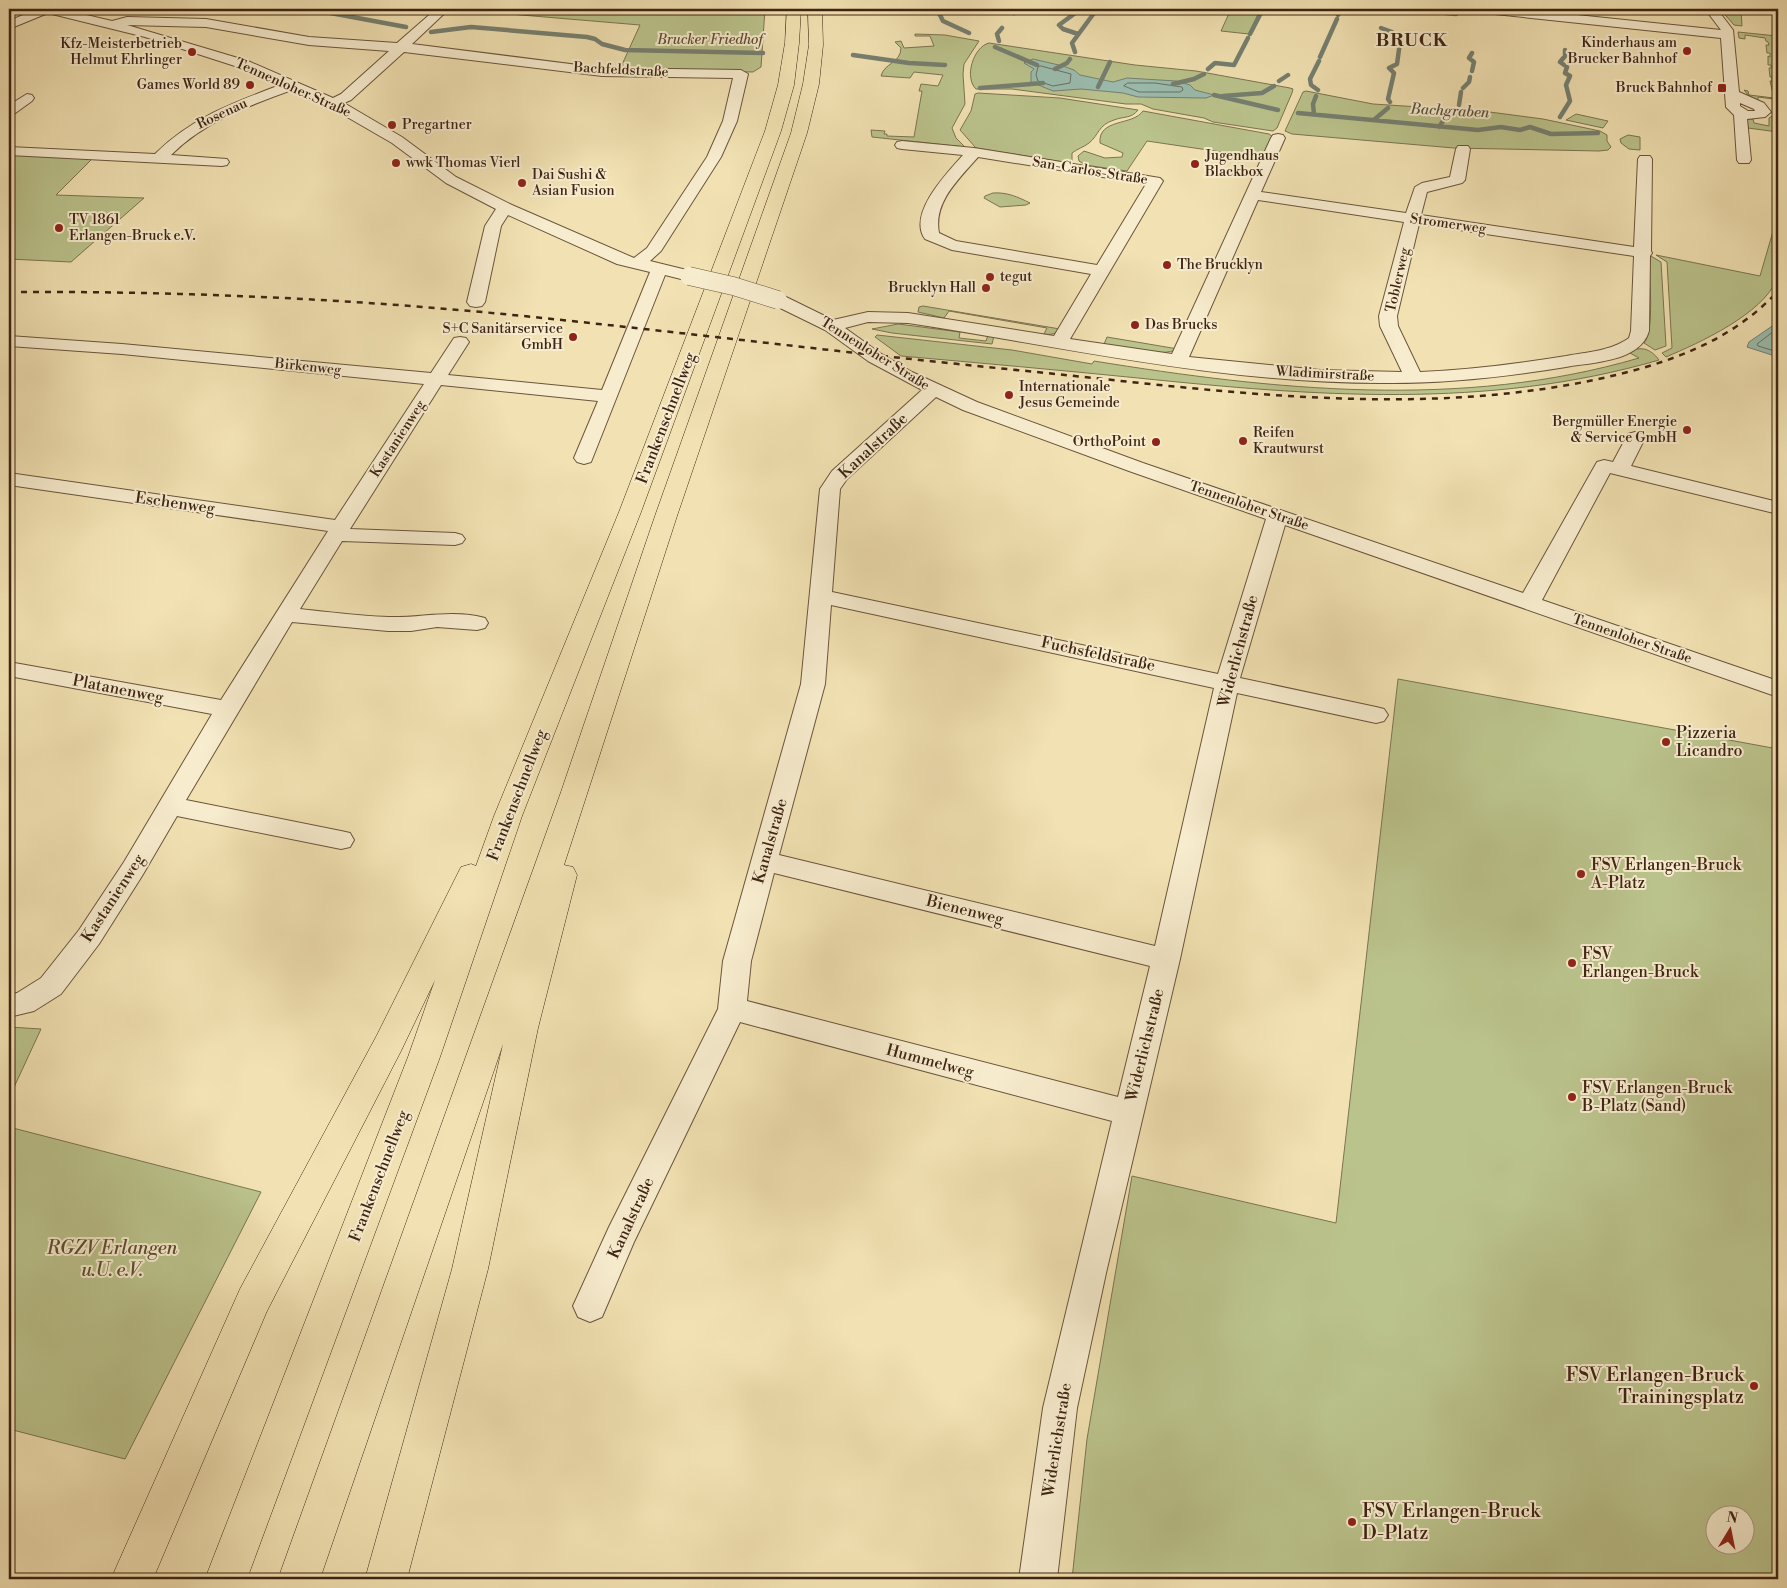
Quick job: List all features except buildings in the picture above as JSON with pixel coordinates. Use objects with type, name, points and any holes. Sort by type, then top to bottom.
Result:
[{"type":"highway","name":"Frankenschnellweg","points":[[226,1579],[424,1057],[508,816],[630,512],[773,131],[786,85],[792,43],[794,9]]},
{"type":"highway","name":"Frankenschnellweg","points":[[299,1579],[576,792],[666,516],[799,134],[811,84],[816,45],[816,9]]},
{"type":"highway","points":[[386,1579],[470,1268],[522,1028],[561,886],[576,792]]},
{"type":"highway","points":[[132,1579],[253,1301],[390,1042],[471,876],[508,816]]},
{"type":"street","name":"Tennenloher Straße","points":[[46,9],[248,60],[293,85],[333,103],[397,140],[452,180],[506,208],[636,264],[733,286],[778,300],[831,326],[874,357],[933,390],[970,406],[1277,516],[1778,690]]},
{"type":"street","points":[[9,25],[46,9]]},
{"type":"street","points":[[333,103],[346,97],[443,9]]},
{"type":"street","points":[[1485,9],[1728,35]]},
{"type":"street","points":[[1711,9],[1727,30],[1732,107],[1742,113],[1754,115],[1764,112],[1760,106],[1732,94]]},
{"type":"street","name":"Bachfeldstraße","points":[[111,24],[127,21],[206,23],[280,37],[340,44],[400,47],[602,72],[742,74],[730,121],[714,157],[653,251],[636,264]]},
{"type":"street","points":[[264,46],[280,37]]},
{"type":"street","name":"Rosenau","points":[[158,158],[188,131],[202,122],[293,85]]},
{"type":"street","points":[[9,111],[28,98]]},
{"type":"street","points":[[1742,113],[1740,118],[1744,157]]},
{"type":"street","points":[[1178,360],[1278,138]]},
{"type":"street","name":"San-Carlos-Straße","points":[[902,145],[974,152],[1155,181],[1060,341]]},
{"type":"street","name":"Toblerweg","points":[[1413,377],[1389,326],[1388,316],[1420,190],[1423,187],[1457,180],[1463,149]]},
{"type":"street","points":[[9,151],[222,162]]},
{"type":"street","points":[[974,152],[941,193],[929,215],[928,227],[932,236],[952,245],[1102,270]]},
{"type":"street","name":"Wladimirstraße","points":[[831,326],[861,318],[890,316],[1178,360],[1304,374],[1413,377],[1540,366],[1617,350],[1636,341],[1640,331],[1644,253],[1645,159]]},
{"type":"street","points":[[434,182],[452,180]]},
{"type":"street","name":"Stromerweg","points":[[1252,195],[1644,253]]},
{"type":"street","points":[[476,302],[493,226],[506,208]]},
{"type":"street","points":[[584,458],[659,270]]},
{"type":"street","name":"Birkenweg","points":[[9,340],[608,396]]},
{"type":"street","name":"Kastanienweg","points":[[9,1006],[24,1003],[51,986],[94,929],[134,868],[227,709],[338,531],[460,342]]},
{"type":"street","name":"Kanalstraße","points":[[590,1306],[620,1238],[732,1008],[738,961],[813,684],[830,489],[839,475],[933,390]]},
{"type":"street","points":[[1619,470],[1635,438]]},
{"type":"street","points":[[1529,603],[1604,466],[1778,508]]},
{"type":"street","name":"Eschenweg","points":[[9,479],[338,531]]},
{"type":"street","name":"Widerlichstraße","points":[[1038,1579],[1060,1408],[1166,959],[1227,682],[1277,516]]},
{"type":"street","points":[[338,531],[455,539]]},
{"type":"street","name":"Fuchsfeldstraße","points":[[820,596],[1376,715]]},
{"type":"street","points":[[286,615],[388,624],[411,624],[437,620],[477,623]]},
{"type":"street","name":"Platanenweg","points":[[9,668],[227,709]]},
{"type":"street","points":[[171,806],[342,840]]},
{"type":"street","name":"Bienenweg","points":[[764,861],[1166,959]]},
{"type":"street","name":"Hummelweg","points":[[732,1008],[1129,1113]]},
{"type":"green space","name":"Brucker Friedhof","points":[[450,9],[765,9],[761,67],[753,72],[620,69],[640,25]]},
{"type":"green space","points":[[1231,9],[1259,12],[1249,34],[1221,31]]},
{"type":"green space","points":[[1720,9],[1741,9],[1742,26],[1734,25]]},
{"type":"green space","points":[[1738,32],[1777,36],[1778,87],[1776,88],[1778,132],[1748,128],[1747,119],[1753,119],[1754,123],[1769,126],[1769,118],[1777,113],[1773,99],[1758,97],[1758,101],[1749,96],[1744,90],[1748,91],[1749,95],[1774,98],[1770,81],[1772,81],[1769,68],[1771,68],[1771,65],[1768,65],[1770,53],[1767,53],[1766,45],[1769,45],[1768,42],[1765,38],[1745,35],[1745,39],[1739,38]]},
{"type":"green space","points":[[915,34],[945,35],[979,41],[964,64],[965,104],[952,128],[956,138],[965,147],[872,137],[871,130],[885,131],[884,134],[887,134],[887,136],[914,137],[922,91],[919,91],[921,84],[938,86],[943,75],[914,72],[910,78],[881,76],[885,68],[900,53],[901,48],[895,42],[901,41],[904,48],[934,46],[930,36],[915,36]]},
{"type":"green space","points":[[989,43],[1135,65],[1196,71],[1293,89],[1277,128],[1273,131],[1213,122],[1204,118],[1153,109],[1141,104],[1126,104],[1012,89],[976,89],[972,84],[971,78],[972,63],[979,50]]},
{"type":"green space","points":[[1303,92],[1373,104],[1482,111],[1543,119],[1600,131],[1607,135],[1607,141],[1611,147],[1608,150],[1599,151],[1454,148],[1292,134],[1285,131]]},
{"type":"green space","points":[[975,94],[1060,98],[1138,110],[1130,116],[1109,122],[1102,127],[1089,143],[1072,153],[1072,161],[1064,162],[976,148],[960,130],[971,111]]},
{"type":"green space","points":[[1143,111],[1272,136],[1262,158],[1147,141],[1127,171],[1085,165],[1079,161],[1078,156],[1084,151],[1105,158],[1122,157],[1123,153],[1100,143],[1101,135],[1110,126],[1132,119]]},
{"type":"green space","points":[[1576,114],[1608,121],[1603,128],[1566,120]]},
{"type":"green space","points":[[1628,135],[1640,137],[1640,150],[1629,149],[1621,143],[1620,139]]},
{"type":"green space","name":"TV 1861 Erlangen-Bruck e.V.","points":[[9,154],[94,157],[56,195],[144,198],[71,262],[9,259]]},
{"type":"green space","points":[[993,193],[1008,194],[1030,203],[1000,207],[984,198]]},
{"type":"green space","points":[[1773,213],[1778,213],[1779,266],[1777,279],[1770,292],[1758,304],[1729,326],[1666,357],[1662,353],[1672,348],[1667,262],[1656,255],[1760,276],[1774,228]]},
{"type":"green space","points":[[1649,255],[1661,262],[1666,346],[1655,350],[1644,343],[1647,337],[1650,315]]},
{"type":"green space","points":[[923,306],[1060,329],[1053,334],[1044,334],[1047,328],[949,311],[944,318],[918,312],[919,307]]},
{"type":"green space","points":[[898,324],[960,332],[959,338],[986,341],[988,335],[994,336],[992,344],[872,329]]},
{"type":"green space","points":[[877,335],[1012,350],[1092,364],[1094,361],[1230,380],[1298,387],[1367,390],[1436,389],[1504,384],[1572,374],[1639,358],[1628,352],[1637,349],[1649,351],[1659,360],[1594,376],[1530,386],[1465,392],[1400,394],[1334,393],[1269,390],[901,356],[875,337]]},
{"type":"green space","points":[[1107,337],[1178,349],[1152,352],[1132,349],[1104,344]]},
{"type":"green space","name":"FSV Erlangen-Bruck","points":[[1398,679],[1778,749],[1778,1579],[1072,1579],[1087,1439],[1132,1176],[1336,1223]]},
{"type":"green space","points":[[9,1027],[41,1029],[9,1098]]},
{"type":"green space","name":"RGZV Erlangen u.U. e.V.","points":[[9,1127],[261,1192],[125,1459],[9,1429]]},
{"type":"water","points":[[1033,59],[1063,66],[1074,70],[1080,75],[1113,82],[1127,78],[1176,81],[1190,85],[1195,90],[1214,95],[1206,98],[1138,97],[1123,93],[1081,89],[1053,91],[1031,82],[1031,72],[1034,69],[1024,63]]},
{"type":"water","points":[[1778,322],[1778,357],[1747,347],[1749,342]]},
{"type":"waterway","name":"Bachgraben","points":[[309,9],[406,27]]},
{"type":"waterway","points":[[937,9],[943,21],[969,33]]},
{"type":"waterway","points":[[1014,13],[1017,9]]},
{"type":"waterway","points":[[1075,9],[1074,14],[1059,25],[1063,29],[1078,34]]},
{"type":"waterway","points":[[1075,52],[1072,43],[1097,9]]},
{"type":"waterway","points":[[1250,34],[1263,9]]},
{"type":"waterway","points":[[1338,15],[1341,9]]},
{"type":"waterway","points":[[1407,9],[1456,14]]},
{"type":"waterway","points":[[1320,57],[1337,19]]},
{"type":"waterway","name":"Bachgraben","points":[[431,32],[471,27],[587,37],[595,39],[602,44],[625,50],[763,53]]},
{"type":"waterway","points":[[999,41],[997,34],[1002,28]]},
{"type":"waterway","points":[[1381,28],[1392,32]]},
{"type":"waterway","points":[[1390,102],[1388,99],[1394,73],[1389,68],[1397,64],[1401,35],[1399,34]]},
{"type":"waterway","points":[[1208,69],[1215,63],[1234,65],[1248,38]]},
{"type":"waterway","points":[[995,47],[1037,65]]},
{"type":"waterway","points":[[1560,117],[1570,101],[1566,85],[1570,76],[1565,73],[1567,67],[1560,62],[1565,56],[1565,50]]},
{"type":"waterway","points":[[1472,53],[1469,58],[1474,62],[1472,71]]},
{"type":"waterway","name":"Bachgraben","points":[[853,55],[909,63],[945,65]]},
{"type":"waterway","points":[[1055,69],[1067,63],[1070,59]]},
{"type":"waterway","points":[[1318,90],[1311,85],[1310,79],[1319,61]]},
{"type":"waterway","points":[[1098,87],[1110,62]]},
{"type":"waterway","points":[[1173,84],[1194,79],[1204,74]]},
{"type":"waterway","points":[[1279,81],[1288,75]]},
{"type":"waterway","points":[[1463,88],[1469,82],[1470,77]]},
{"type":"waterway","points":[[980,88],[1043,83]]},
{"type":"waterway","points":[[1223,96],[1262,93],[1274,86]]},
{"type":"waterway","points":[[1459,105],[1461,92]]},
{"type":"waterway","name":"Bachgraben","points":[[1214,95],[1278,110]]},
{"type":"waterway","points":[[1314,114],[1313,104],[1316,96]]},
{"type":"waterway","points":[[1375,119],[1388,108]]},
{"type":"waterway","points":[[1439,126],[1445,118],[1455,111]]},
{"type":"waterway","name":"Bachgraben","points":[[1298,113],[1439,126]]},
{"type":"waterway","name":"Bachgraben","points":[[1439,126],[1478,130],[1501,127],[1520,130],[1530,127],[1551,134],[1598,133]]},
{"type":"railway","points":[[9,292],[271,297],[402,305],[657,330],[1169,386],[1311,397],[1382,399],[1453,398],[1524,392],[1620,374],[1694,350],[1738,325],[1778,291]]},
{"type":"place","name":"Kinderhaus am Brucker Bahnhof","points":[[1687,51]]},
{"type":"place","name":"Kfz-Meisterbetrieb Helmut Ehrlinger","points":[[192,52]]},
{"type":"place","name":"Games World 89","points":[[250,85]]},
{"type":"place","name":"Bruck Bahnhof","points":[[1722,88]]},
{"type":"place","name":"Pregartner","points":[[392,125]]},
{"type":"place","name":"wwk Thomas Vierl","points":[[396,163]]},
{"type":"place","name":"Jugendhaus Blackbox","points":[[1195,164]]},
{"type":"place","name":"Dai Sushi & Asian Fusion","points":[[522,183]]},
{"type":"place","name":"TV 1861 Erlangen-Bruck e.V.","points":[[59,228]]},
{"type":"place","name":"The Brucklyn","points":[[1167,265]]},
{"type":"place","name":"tegut","points":[[990,277]]},
{"type":"place","name":"Brucklyn Hall","points":[[986,288]]},
{"type":"place","name":"Das Brucks","points":[[1135,325]]},
{"type":"place","name":"S+C Sanitärservice GmbH","points":[[573,337]]},
{"type":"place","name":"Internationale Jesus Gemeinde","points":[[1009,395]]},
{"type":"place","name":"Bergmüller Energie & Service GmbH","points":[[1687,430]]},
{"type":"place","name":"Reifen Krautwurst","points":[[1243,441]]},
{"type":"place","name":"OrthoPoint","points":[[1156,442]]},
{"type":"place","name":"Pizzeria Licandro","points":[[1666,742]]},
{"type":"place","name":"FSV Erlangen-Bruck A-Platz","points":[[1581,874]]},
{"type":"place","name":"FSV Erlangen-Bruck","points":[[1572,963]]},
{"type":"place","name":"FSV Erlangen-Bruck B-Platz (Sand)","points":[[1572,1097]]},
{"type":"place","name":"FSV Erlangen-Bruck Trainingsplatz","points":[[1754,1386]]},
{"type":"place","name":"FSV Erlangen-Bruck D-Platz","points":[[1352,1522]]},
{"type":"district","name":"BRUCK","points":[[1412,40]]}]
